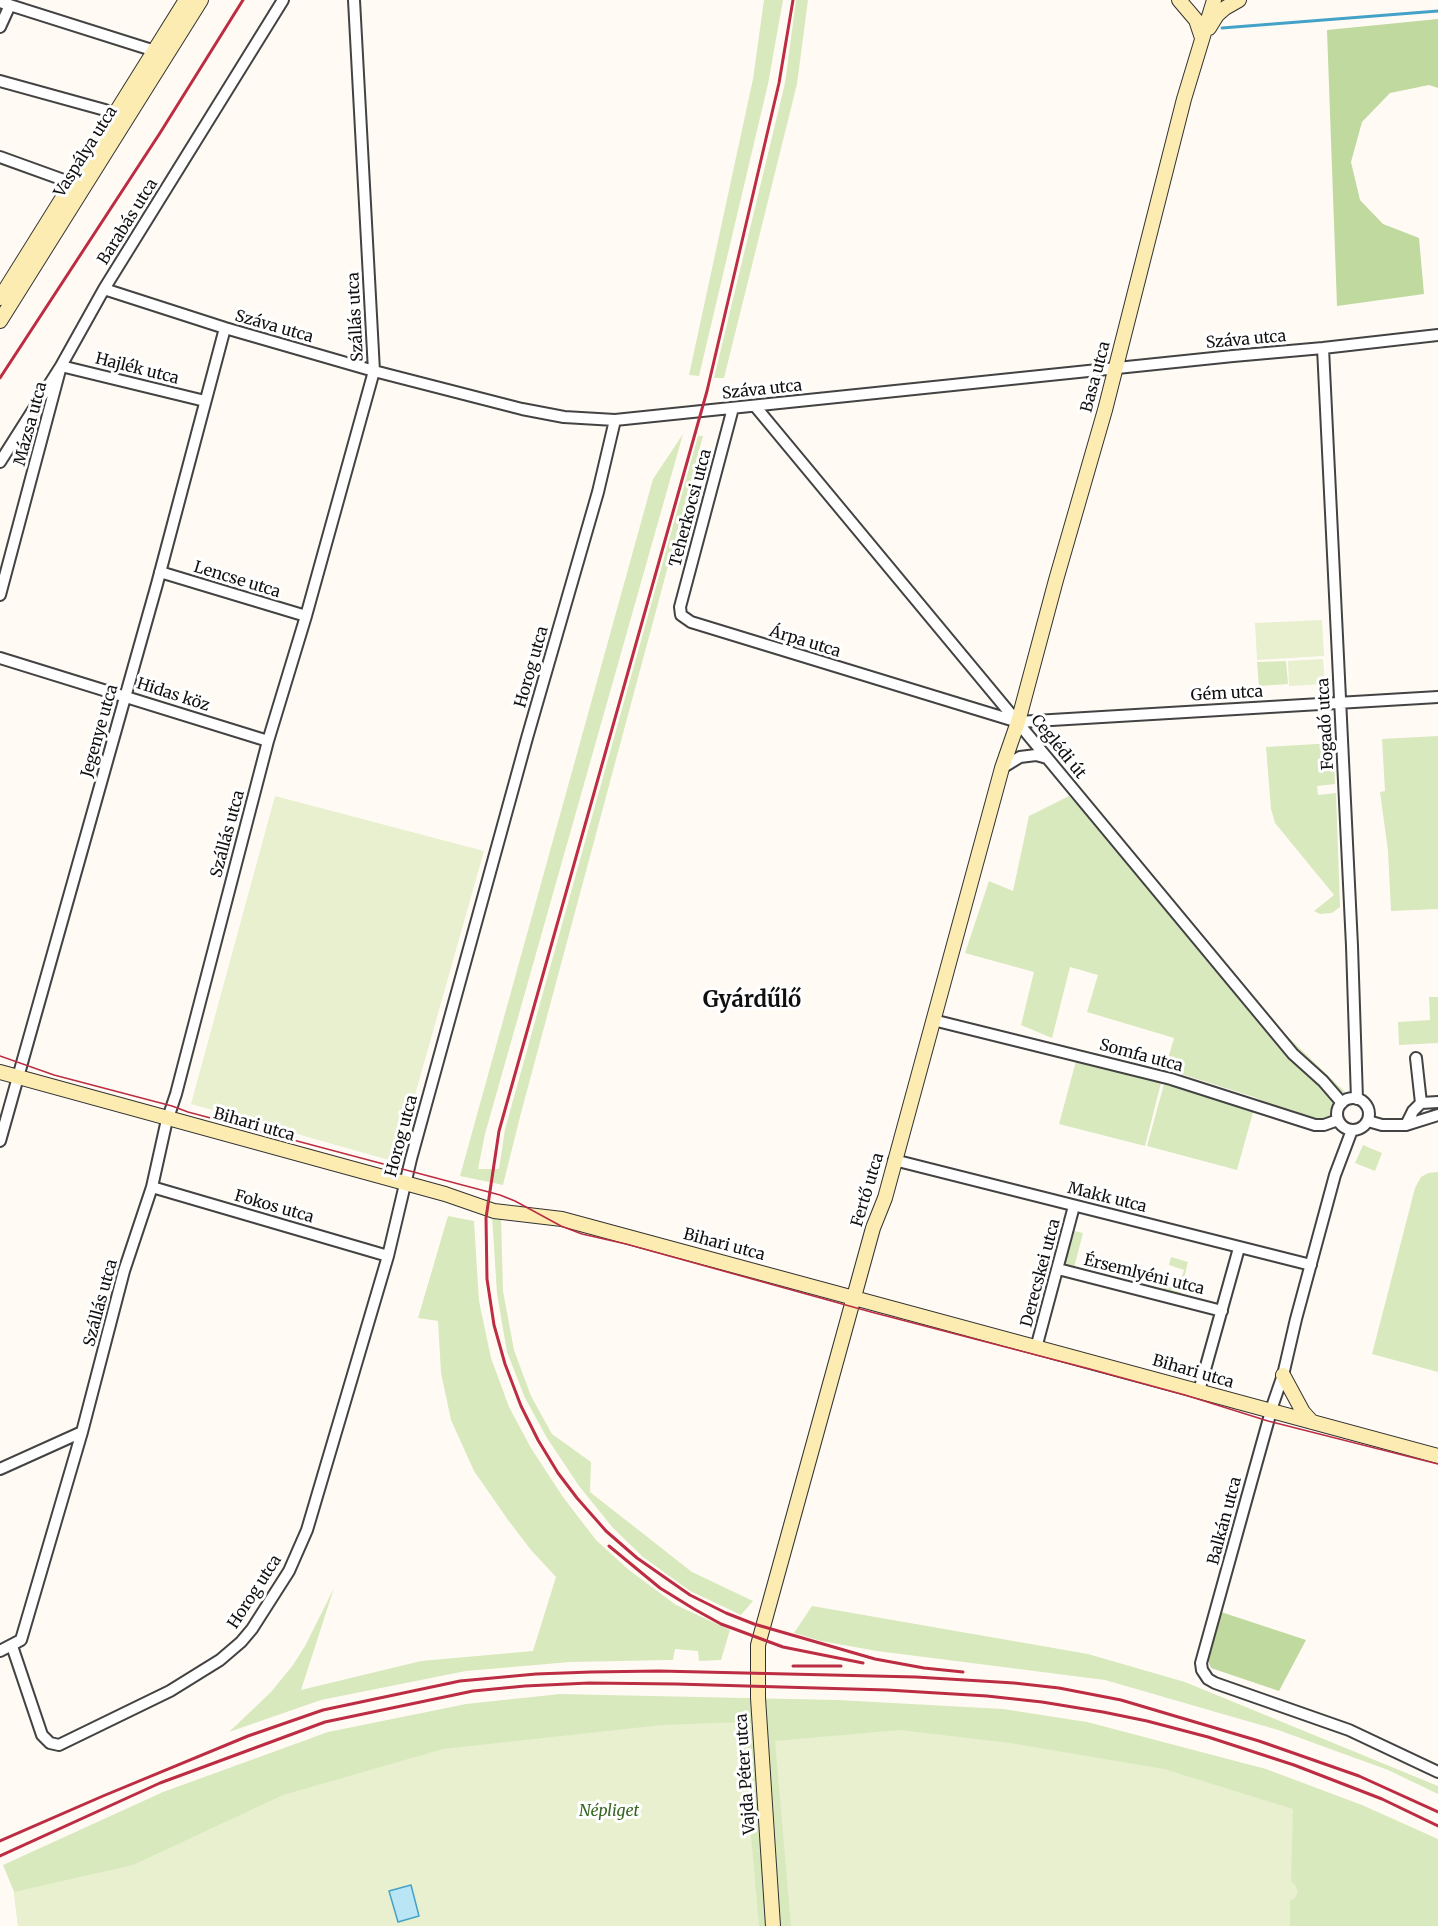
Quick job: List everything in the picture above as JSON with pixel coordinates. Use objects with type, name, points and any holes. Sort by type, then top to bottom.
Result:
[{"type":"street","name":"Vaspálya utca","points":[[0,298],[77,186],[120,118],[160,53],[186,0]]},
{"type":"street","name":"Vaspálya utca","points":[[160,53],[201,0]]},
{"type":"street","name":"Barabás utca","points":[[0,462],[62,366],[104,289],[283,0]]},
{"type":"street","name":"Szállás utca","points":[[12,1646],[21,1641],[82,1432],[124,1271],[152,1187],[168,1118],[268,741],[306,616],[374,371],[354,0]]},
{"type":"street","points":[[1179,0],[1196,20],[1202,40]]},
{"type":"street","name":"Basa utca","points":[[1002,768],[1018,722],[1056,580],[1106,410],[1184,99],[1214,0]]},
{"type":"street","name":"Basa utca","points":[[1202,40],[1217,15],[1239,0]]},
{"type":"street","points":[[0,27],[5,3],[160,53]]},
{"type":"street","points":[[0,81],[105,110],[120,118]]},
{"type":"street","points":[[0,157],[77,186]]},
{"type":"street","name":"Vaspálya utca","points":[[0,321],[77,186]]},
{"type":"street","name":"Száva utca","points":[[104,289],[225,328],[374,371],[522,409],[564,417],[615,420],[1438,335]]},
{"type":"street","name":"Jegenye utca","points":[[0,1141],[126,696],[225,328]]},
{"type":"street","name":"Fogadó utca","points":[[1323,348],[1357,1099]]},
{"type":"street","name":"Hajlék utca","points":[[62,366],[205,401]]},
{"type":"street","name":"Mázsa utca","points":[[0,595],[62,366]]},
{"type":"street","name":"Ceglédi út","points":[[755,406],[1293,1054],[1342,1103]]},
{"type":"street","name":"Teherkocsi utca","points":[[681,615],[680,607],[733,408]]},
{"type":"street","points":[[31,413],[48,418]]},
{"type":"street","name":"Horog utca","points":[[12,1646],[42,1735],[50,1743],[58,1745],[171,1691],[213,1666],[241,1642],[289,1571],[307,1530],[388,1256],[404,1183],[527,738],[598,492],[615,420]]},
{"type":"street","name":"Lencse utca","points":[[160,573],[306,616]]},
{"type":"street","name":"Árpa utca","points":[[681,615],[691,622],[1018,722]]},
{"type":"street","name":"Hidas köz","points":[[0,658],[268,741]]},
{"type":"street","name":"Gém utca","points":[[1018,722],[1438,697]]},
{"type":"street","points":[[1002,768],[1013,759],[1020,757],[1036,755],[1047,759]]},
{"type":"street","name":"Fertő utca","points":[[765,1621],[873,1228],[885,1198],[1002,768]]},
{"type":"street","name":"Somfa utca","points":[[933,1020],[1171,1079],[1315,1125],[1324,1125],[1338,1120]]},
{"type":"street","points":[[1416,1058],[1421,1103]]},
{"type":"street","name":"Bihari utca","points":[[0,1072],[494,1210],[562,1219],[1438,1456]]},
{"type":"street","points":[[1350,1098],[1357,1099],[1367,1106],[1368,1121],[1362,1128],[1352,1131],[1338,1120],[1337,1111],[1342,1103],[1350,1098]]},
{"type":"street","points":[[1406,1125],[1413,1111],[1421,1103],[1438,1102]]},
{"type":"street","points":[[1368,1121],[1382,1125],[1406,1125],[1438,1115]]},
{"type":"street","name":"Balkán utca","points":[[1352,1131],[1335,1175],[1296,1319],[1284,1375],[1271,1411],[1201,1664],[1208,1679],[1215,1683],[1349,1730],[1438,1772]]},
{"type":"street","name":"Makk utca","points":[[894,1160],[1311,1266]]},
{"type":"street","name":"Fokos utca","points":[[152,1187],[388,1256]]},
{"type":"street","name":"Derecskei utca","points":[[1036,1348],[1074,1206]]},
{"type":"street","points":[[1199,1391],[1239,1248]]},
{"type":"street","name":"Érsemlyéni utca","points":[[1058,1269],[1222,1311]]},
{"type":"street","points":[[1284,1375],[1303,1412],[1312,1422]]},
{"type":"street","points":[[0,1469],[82,1432]]},
{"type":"street","name":"Vajda Péter utca","points":[[765,1621],[759,1645],[758,1698],[773,1926]]},
{"type":"street","points":[[0,1651],[12,1646]]},
{"type":"green space","points":[[764,0],[783,0],[768,84],[699,376],[689,375],[753,79]]},
{"type":"green space","points":[[796,0],[808,0],[797,84],[724,378],[714,378],[785,83]]},
{"type":"green space","points":[[1438,19],[1438,88],[1429,85],[1390,93],[1362,122],[1351,162],[1360,200],[1383,224],[1419,238],[1424,294],[1337,306],[1327,30]]},
{"type":"green space","points":[[683,434],[485,1134],[478,1169],[499,1169],[505,1129],[698,436],[703,436],[503,1185],[460,1176],[653,479]]},
{"type":"green space","points":[[1322,620],[1324,656],[1257,660],[1255,623]]},
{"type":"green space","points":[[1323,659],[1325,684],[1289,686],[1288,661]]},
{"type":"green space","points":[[1286,661],[1288,684],[1259,686],[1257,662]]},
{"type":"green space","points":[[1438,736],[1438,909],[1391,911],[1388,851],[1380,792],[1385,791],[1382,739]]},
{"type":"green space","points":[[1333,743],[1335,784],[1317,786],[1318,795],[1336,793],[1340,907],[1332,913],[1320,914],[1314,911],[1334,895],[1275,823],[1271,809],[1266,747]]},
{"type":"green space","points":[[275,796],[484,851],[396,1162],[191,1104]]},
{"type":"green space","points":[[1069,796],[1127,854],[1243,993],[1347,1094],[1324,1125],[1315,1125],[1254,1097],[1165,1069],[1174,1038],[1087,1012],[1098,975],[1070,967],[1052,1038],[1021,1025],[1034,972],[965,953],[989,881],[1013,891],[1029,816]]},
{"type":"green space","points":[[1429,997],[1438,997],[1438,1043],[1399,1045],[1398,1022],[1430,1020]]},
{"type":"green space","points":[[1076,1061],[1161,1083],[1145,1146],[1059,1124]]},
{"type":"green space","points":[[1164,1084],[1254,1109],[1237,1170],[1147,1146]]},
{"type":"green space","points":[[1363,1145],[1382,1153],[1375,1171],[1355,1163]]},
{"type":"green space","points":[[1438,1172],[1438,1372],[1372,1354],[1415,1188],[1421,1177],[1428,1173]]},
{"type":"green space","points":[[448,1216],[474,1221],[479,1301],[491,1358],[509,1407],[531,1448],[563,1497],[596,1540],[629,1570],[676,1605],[730,1630],[721,1660],[699,1661],[698,1651],[675,1649],[673,1660],[570,1662],[466,1671],[321,1700],[229,1732],[271,1692],[293,1665],[334,1588],[301,1690],[421,1661],[533,1651],[556,1577],[531,1550],[474,1471],[451,1420],[441,1373],[438,1321],[418,1318]]},
{"type":"green space","points":[[492,1216],[501,1216],[503,1291],[514,1350],[531,1396],[552,1434],[591,1462],[590,1492],[692,1572],[753,1601],[741,1615],[690,1591],[643,1557],[613,1528],[579,1486],[547,1438],[525,1398],[507,1352],[497,1294]]},
{"type":"green space","points":[[1070,1230],[1083,1233],[1074,1268],[1061,1265]]},
{"type":"green space","points":[[1171,1257],[1188,1262],[1180,1295],[1163,1290],[1164,1284],[1179,1287],[1184,1270],[1169,1265]]},
{"type":"green space","points":[[812,1606],[1088,1654],[1185,1682],[1438,1786],[1438,1794],[1388,1770],[1278,1730],[1105,1680],[877,1651],[821,1641],[794,1633]]},
{"type":"green space","points":[[1218,1611],[1306,1640],[1279,1691],[1211,1668],[1206,1656]]},
{"type":"green space","name":"Népliget","points":[[560,1694],[838,1700],[1003,1709],[1087,1722],[1266,1769],[1362,1805],[1438,1839],[1438,1926],[18,1926],[14,1892],[3,1865],[163,1792],[328,1732],[466,1704]]},
{"type":"green space","points":[[741,1722],[759,1926],[18,1926],[14,1892],[133,1865],[283,1795],[443,1749],[662,1725]]},
{"type":"green space","points":[[900,1730],[1010,1743],[1164,1769],[1293,1809],[1291,1881],[1298,1892],[1290,1901],[1290,1926],[791,1926],[775,1741]]},
{"type":"water","points":[[411,1885],[419,1916],[398,1922],[389,1891]]},
{"type":"waterway","points":[[1222,28],[1438,11]]},
{"type":"tram line","points":[[0,1056],[54,1075],[500,1195],[582,1234],[1090,1369],[1268,1421],[1438,1464]]},
{"type":"railway","points":[[0,378],[160,133],[243,0]]},
{"type":"railway","points":[[793,0],[779,83],[707,391],[499,1131],[486,1218],[487,1279],[494,1325],[505,1364],[521,1406],[538,1440],[558,1473],[577,1498],[606,1531],[637,1558],[690,1595],[754,1624],[875,1659],[963,1672]]},
{"type":"railway","points":[[609,1546],[660,1588],[721,1624],[783,1647],[863,1663]]},
{"type":"railway","points":[[793,1666],[841,1666]]},
{"type":"railway","points":[[0,1841],[248,1736],[323,1710],[460,1681],[591,1672],[659,1671],[916,1677],[1059,1688],[1121,1700],[1259,1741],[1359,1776],[1438,1812]]},
{"type":"railway","points":[[0,1856],[160,1783],[325,1722],[473,1691],[589,1683],[887,1690],[987,1696],[1103,1712],[1208,1737],[1294,1765],[1382,1799],[1438,1826]]},
{"type":"district","name":"Gyárdűlő","points":[[752,1001]]}]
